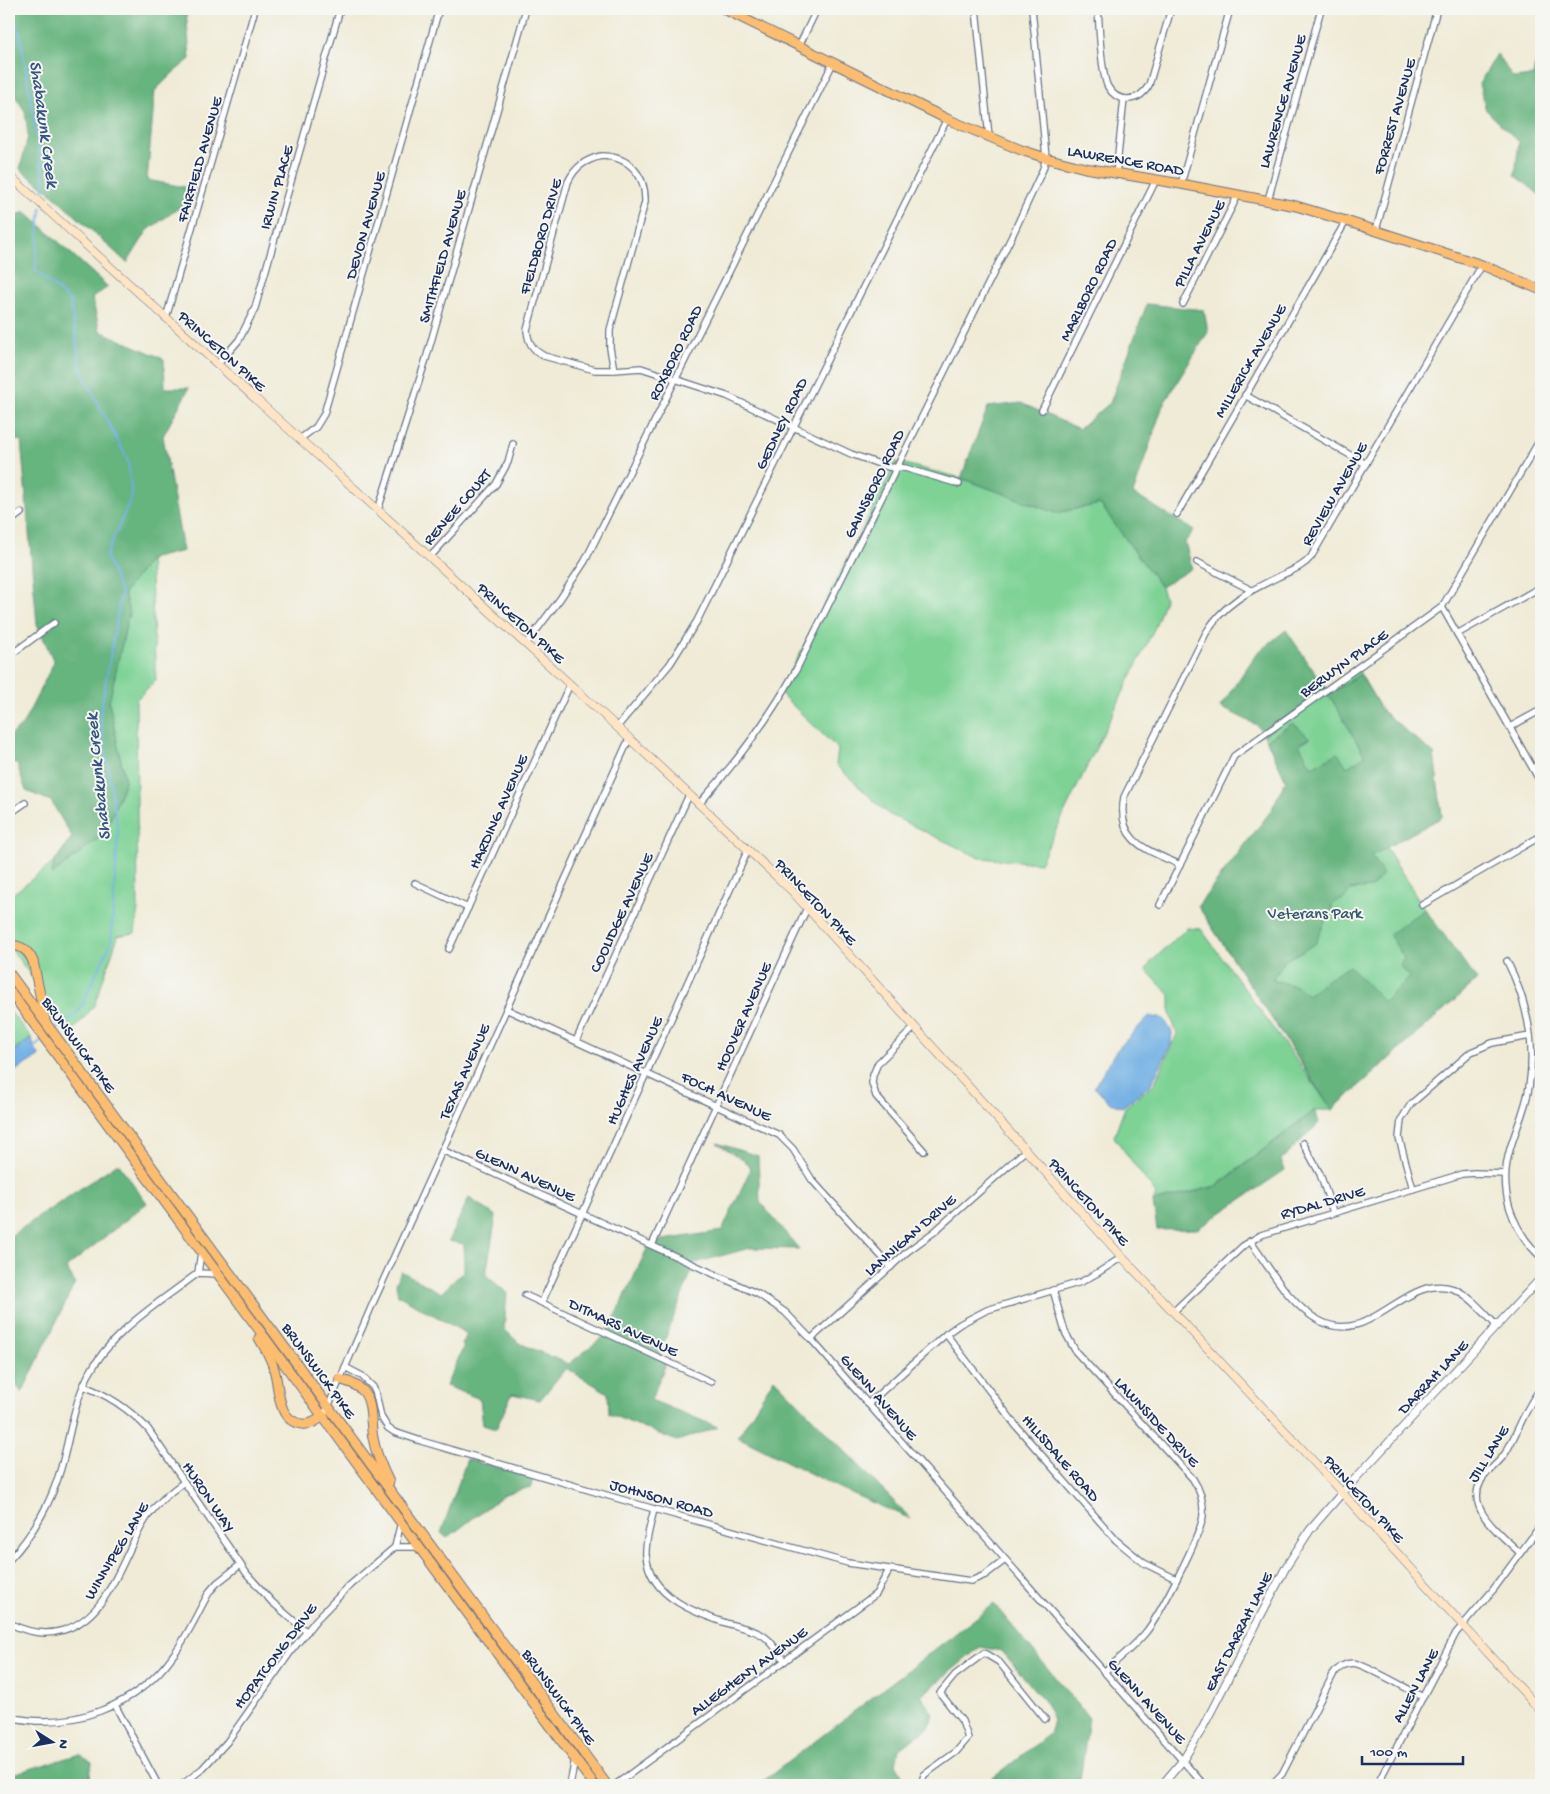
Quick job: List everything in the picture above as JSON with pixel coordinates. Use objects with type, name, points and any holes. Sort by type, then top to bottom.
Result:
[{"type":"main road","name":"LAWRENCE ROAD","points":[[724,9],[947,119],[988,137],[1046,158],[1116,174],[1238,194],[1296,206],[1346,220],[1482,265],[1541,290]]},
{"type":"main road","name":"PRINCETON PIKE","points":[[9,175],[570,684],[792,891],[1122,1258],[1342,1493],[1541,1711]]},
{"type":"main road","points":[[9,945],[21,946],[31,955],[48,1025]]},
{"type":"main road","name":"BRUNSWICK PIKE","points":[[9,973],[606,1785]]},
{"type":"main road","name":"BRUNSWICK PIKE","points":[[9,990],[594,1785]]},
{"type":"main road","points":[[244,1309],[274,1368],[285,1414],[294,1422],[300,1424],[312,1423],[323,1416]]},
{"type":"main road","points":[[340,1379],[357,1386],[366,1395],[376,1450],[383,1471],[402,1507]]},
{"type":"street","name":"FAIRFIELD AVENUE","points":[[166,318],[255,9]]},
{"type":"street","name":"IRWIN PLACE","points":[[218,364],[239,340],[255,308],[340,9]]},
{"type":"street","name":"DEVON AVENUE","points":[[300,439],[316,428],[324,414],[439,9]]},
{"type":"street","name":"SMITHFIELD AVENUE","points":[[378,510],[426,359],[526,9]]},
{"type":"street","points":[[799,46],[817,9]]},
{"type":"street","points":[[976,9],[988,137]]},
{"type":"street","points":[[1032,9],[1046,158]]},
{"type":"street","points":[[1098,9],[1106,83],[1113,94],[1124,99],[1136,98],[1142,95],[1149,85],[1171,9]]},
{"type":"street","points":[[1181,184],[1230,9]]},
{"type":"street","name":"LAWRENCE AVENUE","points":[[1268,200],[1321,9]]},
{"type":"street","name":"FORREST AVENUE","points":[[1376,230],[1438,9]]},
{"type":"street","name":"ROXBORO ROAD","points":[[526,644],[569,587],[585,561],[833,63]]},
{"type":"street","points":[[1116,174],[1124,99]]},
{"type":"street","name":"GEDNEY ROAD","points":[[617,727],[670,664],[697,621],[947,119]]},
{"type":"street","name":"FIELDBORO DRIVE","points":[[614,370],[610,348],[610,330],[645,202],[645,194],[641,178],[632,166],[617,158],[601,156],[584,162],[577,167],[568,182],[527,330],[530,343],[538,353],[595,370],[614,370],[641,368],[676,381],[727,396],[851,454],[888,467],[897,467],[959,484]]},
{"type":"street","name":"GAINSBORO ROAD","points":[[699,804],[743,753],[779,700],[795,672],[1012,236],[1043,169],[1046,158]]},
{"type":"street","name":"MARLBORO ROAD","points":[[1042,410],[1156,180]]},
{"type":"street","name":"PILLA AVENUE","points":[[1183,304],[1238,194]]},
{"type":"street","name":"MILLERICK AVENUE","points":[[1177,514],[1346,220]]},
{"type":"street","name":"REVIEW AVENUE","points":[[1180,865],[1144,848],[1132,838],[1124,824],[1122,806],[1124,797],[1209,627],[1227,606],[1250,590],[1306,562],[1366,464],[1482,265]]},
{"type":"street","points":[[1245,395],[1366,464]]},
{"type":"street","name":"BERWYN PLACE","points":[[1160,905],[1231,761],[1237,753],[1442,607],[1541,438]]},
{"type":"street","name":"RENEE COURT","points":[[430,557],[496,484],[508,462],[513,444]]},
{"type":"street","points":[[9,522],[21,513]]},
{"type":"street","points":[[1197,562],[1250,590]]},
{"type":"street","points":[[1457,634],[1541,587]]},
{"type":"street","points":[[1442,607],[1541,783]]},
{"type":"street","points":[[9,656],[54,623]]},
{"type":"street","name":"HARDING AVENUE","points":[[449,949],[570,684]]},
{"type":"street","points":[[1510,727],[1541,710]]},
{"type":"street","name":"TEXAS AVENUE","points":[[323,1416],[629,739]]},
{"type":"street","name":"COOLIDGE AVENUE","points":[[576,1041],[689,795]]},
{"type":"street","points":[[9,814],[25,803]]},
{"type":"street","points":[[1422,905],[1541,836]]},
{"type":"street","name":"HUGHES AVENUE","points":[[542,1302],[748,850]]},
{"type":"street","points":[[415,883],[468,908]]},
{"type":"street","name":"HOOVER AVENUE","points":[[652,1245],[807,908]]},
{"type":"street","points":[[1507,961],[1519,987],[1524,1004],[1530,1036],[1531,1063],[1529,1089],[1520,1122],[1510,1148],[1505,1174],[1507,1200],[1515,1223],[1526,1241],[1541,1257]]},
{"type":"street","name":"FOCH AVENUE","points":[[506,1009],[770,1130],[786,1141],[812,1180],[891,1267]]},
{"type":"street","points":[[915,1027],[878,1063],[872,1083],[876,1096],[924,1151]]},
{"type":"street","points":[[1413,1189],[1399,1138],[1401,1120],[1411,1104],[1471,1052],[1492,1043],[1530,1036]]},
{"type":"street","points":[[1303,1143],[1320,1174],[1333,1212]]},
{"type":"street","name":"GLENN AVENUE","points":[[442,1150],[765,1298],[785,1312],[812,1339],[1204,1785]]},
{"type":"street","name":"LANNIGAN DRIVE","points":[[812,1339],[908,1251],[934,1232],[1026,1150]]},
{"type":"street","name":"RYDAL DRIVE","points":[[1173,1312],[1250,1241],[1274,1230],[1462,1174],[1505,1174]]},
{"type":"street","points":[[1250,1241],[1297,1303],[1318,1320],[1328,1324],[1346,1327],[1362,1323],[1419,1290],[1436,1287],[1453,1289],[1461,1293],[1497,1326]]},
{"type":"street","points":[[198,1273],[201,1252]]},
{"type":"street","points":[[868,1404],[946,1334],[960,1324],[987,1310],[1086,1279],[1122,1258]]},
{"type":"street","points":[[9,1560],[35,1526],[53,1491],[61,1469],[83,1386],[97,1361],[126,1328],[198,1273],[217,1274]]},
{"type":"street","name":"DARRAH LANE","points":[[1342,1493],[1541,1278]]},
{"type":"street","name":"LAWNSIDE DRIVE","points":[[1053,1290],[1065,1332],[1076,1352],[1193,1479],[1198,1487],[1203,1504],[1202,1524],[1154,1621],[1146,1632],[1104,1672]]},
{"type":"street","name":"DITMARS AVENUE","points":[[525,1295],[711,1382]]},
{"type":"street","name":"HILLSDALE ROAD","points":[[946,1334],[1017,1427],[1116,1540],[1144,1563],[1176,1579]]},
{"type":"street","name":"JOHNSON ROAD","points":[[345,1367],[362,1376],[373,1387],[384,1423],[394,1432],[424,1442],[848,1563],[971,1581],[986,1575],[1005,1560]]},
{"type":"street","name":"HURON WAY","points":[[83,1386],[104,1394],[117,1402],[148,1429],[240,1565],[272,1602],[307,1632]]},
{"type":"street","name":"JILL LANE","points":[[1520,1553],[1483,1516],[1478,1504],[1478,1490],[1485,1476],[1506,1453],[1541,1388]]},
{"type":"street","name":"WINNIPEG LANE","points":[[9,1623],[28,1631],[50,1632],[70,1628],[88,1617],[103,1601],[149,1515],[168,1493],[184,1482]]},
{"type":"street","name":"EAST DARRAH LANE","points":[[1162,1785],[1182,1760],[1201,1731],[1297,1548],[1342,1493]]},
{"type":"street","points":[[654,1509],[646,1545],[646,1554],[651,1572],[665,1592],[685,1608],[696,1613],[759,1633],[765,1637],[785,1660]]},
{"type":"street","points":[[401,1522],[395,1547],[420,1547]]},
{"type":"street","name":"ALLEN LANE","points":[[1377,1785],[1462,1624],[1493,1590],[1541,1525]]},
{"type":"street","name":"HOPATCONG DRIVE","points":[[182,1785],[202,1768],[226,1742],[307,1632],[350,1585],[395,1547]]},
{"type":"street","points":[[9,1717],[35,1721],[69,1720],[115,1705],[138,1691],[164,1668],[182,1642],[210,1590],[240,1565]]},
{"type":"street","name":"ALLEGHENY AVENUE","points":[[615,1785],[876,1594],[889,1570]]},
{"type":"street","points":[[921,1785],[924,1775],[956,1752],[968,1738],[962,1721],[940,1693],[955,1675],[984,1653],[999,1662],[1045,1719]]},
{"type":"street","points":[[1271,1785],[1282,1774],[1333,1675],[1341,1666],[1360,1664],[1423,1696]]},
{"type":"street","points":[[115,1705],[158,1785]]},
{"type":"street","points":[[570,1785],[575,1759]]},
{"type":"green space","points":[[9,9],[186,9],[190,59],[155,91],[147,180],[195,189],[194,197],[148,230],[127,263],[50,192],[20,169],[28,136],[25,111],[9,87]]},
{"type":"green space","points":[[1541,38],[1541,196],[1515,175],[1519,142],[1486,110],[1479,84],[1497,54],[1513,78],[1533,76]]},
{"type":"green space","points":[[26,212],[108,287],[92,298],[100,331],[164,359],[165,388],[189,388],[163,436],[183,551],[150,559],[124,593],[129,612],[109,702],[125,781],[105,833],[52,875],[54,862],[72,837],[51,801],[26,791],[17,764],[9,762],[9,737],[23,724],[54,662],[37,624],[21,440],[9,441],[9,217]]},
{"type":"green space","points":[[1147,304],[1204,310],[1208,332],[1163,405],[1133,494],[1194,530],[1185,542],[1192,568],[1161,587],[1100,504],[1056,513],[961,478],[988,407],[1021,403],[1079,429],[1110,403]]},
{"type":"green space","points":[[896,462],[961,478],[1056,513],[1100,504],[1161,587],[1165,599],[1156,625],[1040,863],[980,858],[888,814],[836,765],[838,749],[780,693]]},
{"type":"green space","points":[[150,559],[156,680],[136,700],[138,909],[135,933],[118,936],[94,1006],[72,1032],[9,946],[9,897],[54,862],[53,874],[105,833],[125,781],[109,702],[129,612],[124,593]]},
{"type":"green space","points":[[1286,630],[1327,690],[1264,735],[1257,725],[1220,707],[1257,653]]},
{"type":"green space","name":"Veterans Park","points":[[1357,668],[1382,711],[1434,754],[1442,817],[1386,847],[1432,921],[1477,980],[1332,1110],[1315,1110],[1216,1186],[1153,1202],[1156,1194],[1114,1137],[1125,1107],[1154,1084],[1177,1034],[1170,1014],[1170,995],[1146,970],[1151,962],[1187,928],[1201,929],[1323,1097],[1198,906],[1271,811],[1286,780],[1264,735]]},
{"type":"green space","name":"Veterans Park","points":[[1360,674],[1382,711],[1434,754],[1442,817],[1371,856],[1383,874],[1371,888],[1350,890],[1343,900],[1336,901],[1332,905],[1332,913],[1325,922],[1315,944],[1284,961],[1272,980],[1296,986],[1308,995],[1349,966],[1384,1002],[1410,977],[1400,966],[1404,958],[1389,934],[1425,909],[1477,980],[1332,1110],[1198,906],[1271,811],[1286,780],[1267,740],[1293,723],[1310,738],[1299,744],[1312,767],[1338,753],[1347,767],[1365,756],[1332,700],[1327,695]]},
{"type":"green space","points":[[9,1010],[32,1038],[9,1054]]},
{"type":"green space","points":[[1315,1110],[1319,1123],[1281,1160],[1285,1170],[1197,1229],[1157,1230],[1153,1202],[1217,1186]]},
{"type":"green space","points":[[717,1143],[758,1156],[760,1202],[799,1249],[750,1248],[695,1263],[658,1357],[667,1361],[651,1400],[718,1427],[677,1441],[609,1414],[608,1393],[566,1368],[540,1400],[512,1394],[496,1429],[483,1425],[480,1399],[446,1386],[464,1346],[462,1345],[467,1334],[398,1295],[396,1284],[401,1271],[441,1293],[464,1271],[464,1244],[448,1241],[469,1198],[496,1216],[486,1275],[507,1293],[504,1329],[519,1343],[569,1364],[608,1333],[650,1242],[722,1231],[751,1168],[743,1160]]},
{"type":"green space","points":[[118,1163],[147,1203],[66,1268],[75,1283],[22,1393],[9,1375],[9,1237]]},
{"type":"green space","points":[[774,1378],[911,1519],[841,1489],[738,1437]]},
{"type":"green space","points":[[467,1459],[533,1478],[531,1487],[505,1494],[447,1538],[441,1533]]},
{"type":"green space","points":[[994,1604],[1089,1718],[1080,1780],[1083,1785],[984,1785],[1049,1734],[1053,1720],[1047,1705],[1002,1651],[980,1647],[921,1696],[933,1713],[929,1728],[899,1749],[896,1764],[908,1785],[758,1785]]},
{"type":"green space","points":[[80,1754],[92,1762],[89,1785],[9,1785],[9,1775]]},
{"type":"water","points":[[1149,1016],[1164,1019],[1172,1032],[1171,1044],[1151,1084],[1122,1107],[1110,1103],[1094,1087],[1116,1051]]},
{"type":"water","points":[[32,1038],[34,1048],[40,1056],[9,1075],[9,1054]]},
{"type":"waterway","name":"Shabakunk Creek","points":[[11,9],[20,34],[44,182],[42,200]]},
{"type":"waterway","name":"Shabakunk Creek","points":[[41,208],[35,270],[70,301],[81,370],[128,461],[132,496],[106,556],[121,594],[100,715],[118,833],[111,943],[79,1011],[54,1031]]},
{"type":"waterway","name":"Shabakunk Creek","points":[[33,1048],[43,1040]]}]
